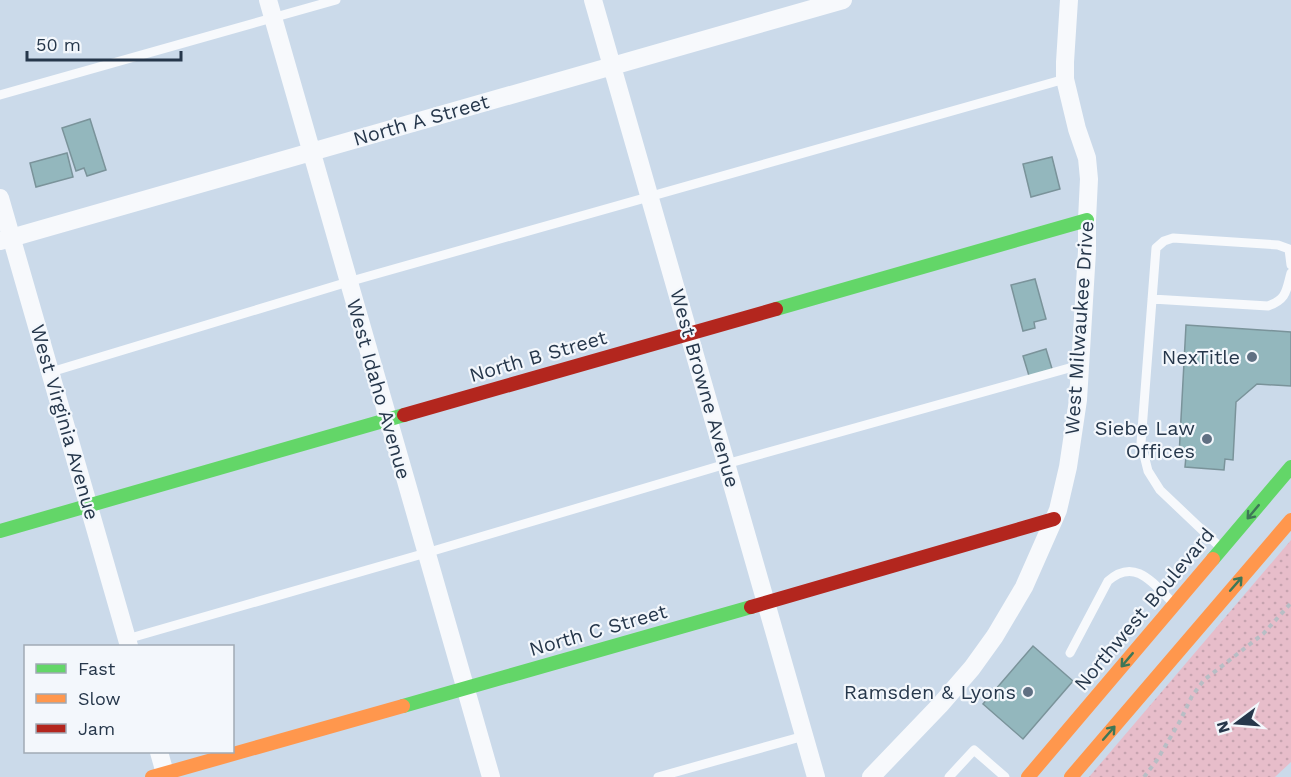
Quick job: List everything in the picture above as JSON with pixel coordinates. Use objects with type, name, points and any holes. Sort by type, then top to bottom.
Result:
[{"type":"street","name":"West Idaho Avenue","points":[[268,0],[490,777]]},
{"type":"street","name":"West Browne Avenue","points":[[593,0],[816,777]]},
{"type":"street","name":"North A Street","points":[[6,239],[843,0]]},
{"type":"street","name":"West Milwaukee Drive","points":[[872,777],[940,705],[972,668],[995,636],[1024,587],[1058,510],[1068,467],[1078,400],[1089,179],[1087,158],[1077,129],[1065,79],[1069,0]]},
{"type":"street","name":"West Virginia Avenue","points":[[0,198],[6,239],[51,372],[128,643]]},
{"type":"street","name":"North B Street","points":[[0,531],[1087,220]]},
{"type":"street","name":"Northwest Boulevard","points":[[1028,777],[1291,467]]},
{"type":"street","name":"North C Street","points":[[161,776],[1054,519]]},
{"type":"street","points":[[1071,777],[1291,520]]},
{"type":"street","points":[[159,753],[161,776]]},
{"type":"lane","points":[[0,95],[336,0]]},
{"type":"lane","points":[[51,372],[348,282],[1065,79]]},
{"type":"lane","points":[[1222,549],[1160,490],[1148,471],[1141,443],[1156,248],[1164,241],[1173,238],[1278,245],[1289,249],[1291,265]]},
{"type":"lane","points":[[1152,299],[1268,306],[1279,302],[1285,294],[1291,273]]},
{"type":"lane","points":[[128,643],[726,464],[1080,365]]},
{"type":"lane","points":[[1070,653],[1108,581],[1118,573],[1130,571],[1146,576],[1174,604]]},
{"type":"lane","points":[[658,777],[804,736]]},
{"type":"lane","points":[[949,777],[974,750],[1005,777]]},
{"type":"path","points":[[1144,777],[1203,680],[1263,634],[1291,603]]},
{"type":"shaded area","points":[[1291,540],[1291,762],[1275,777],[1089,777]]},
{"type":"building","points":[[90,119],[106,170],[87,176],[84,168],[76,171],[62,128]]},
{"type":"building","points":[[67,153],[73,177],[36,187],[30,163]]},
{"type":"building","points":[[1052,157],[1060,189],[1031,197],[1023,164]]},
{"type":"building","points":[[1035,279],[1046,319],[1034,322],[1035,328],[1023,331],[1011,285]]},
{"type":"building","points":[[1186,325],[1291,332],[1291,386],[1257,384],[1236,402],[1233,460],[1225,459],[1224,470],[1185,467],[1186,456],[1179,456]]},
{"type":"building","points":[[1046,349],[1053,372],[1030,379],[1023,356]]},
{"type":"building","name":"Ramsden & Lyons","points":[[1033,646],[1073,681],[1023,739],[983,704]]},
{"type":"traffic: fast","points":[[776,309],[1087,220]]},
{"type":"traffic: fast","points":[[0,531],[404,415]]},
{"type":"traffic: fast","points":[[1213,559],[1291,467]]},
{"type":"traffic: fast","points":[[403,706],[751,607]]},
{"type":"traffic: slow","points":[[1071,777],[1291,520]]},
{"type":"traffic: slow","points":[[1028,777],[1213,559]]},
{"type":"traffic: slow","points":[[152,777],[403,706]]},
{"type":"traffic: jam","points":[[404,415],[776,309]]},
{"type":"traffic: jam","points":[[751,607],[1054,519]]},
{"type":"place","name":"NexTitle","points":[[1252,357]]},
{"type":"place","name":"Siebe Law Offices","points":[[1207,439]]},
{"type":"place","name":"Ramsden & Lyons","points":[[1028,692]]}]
